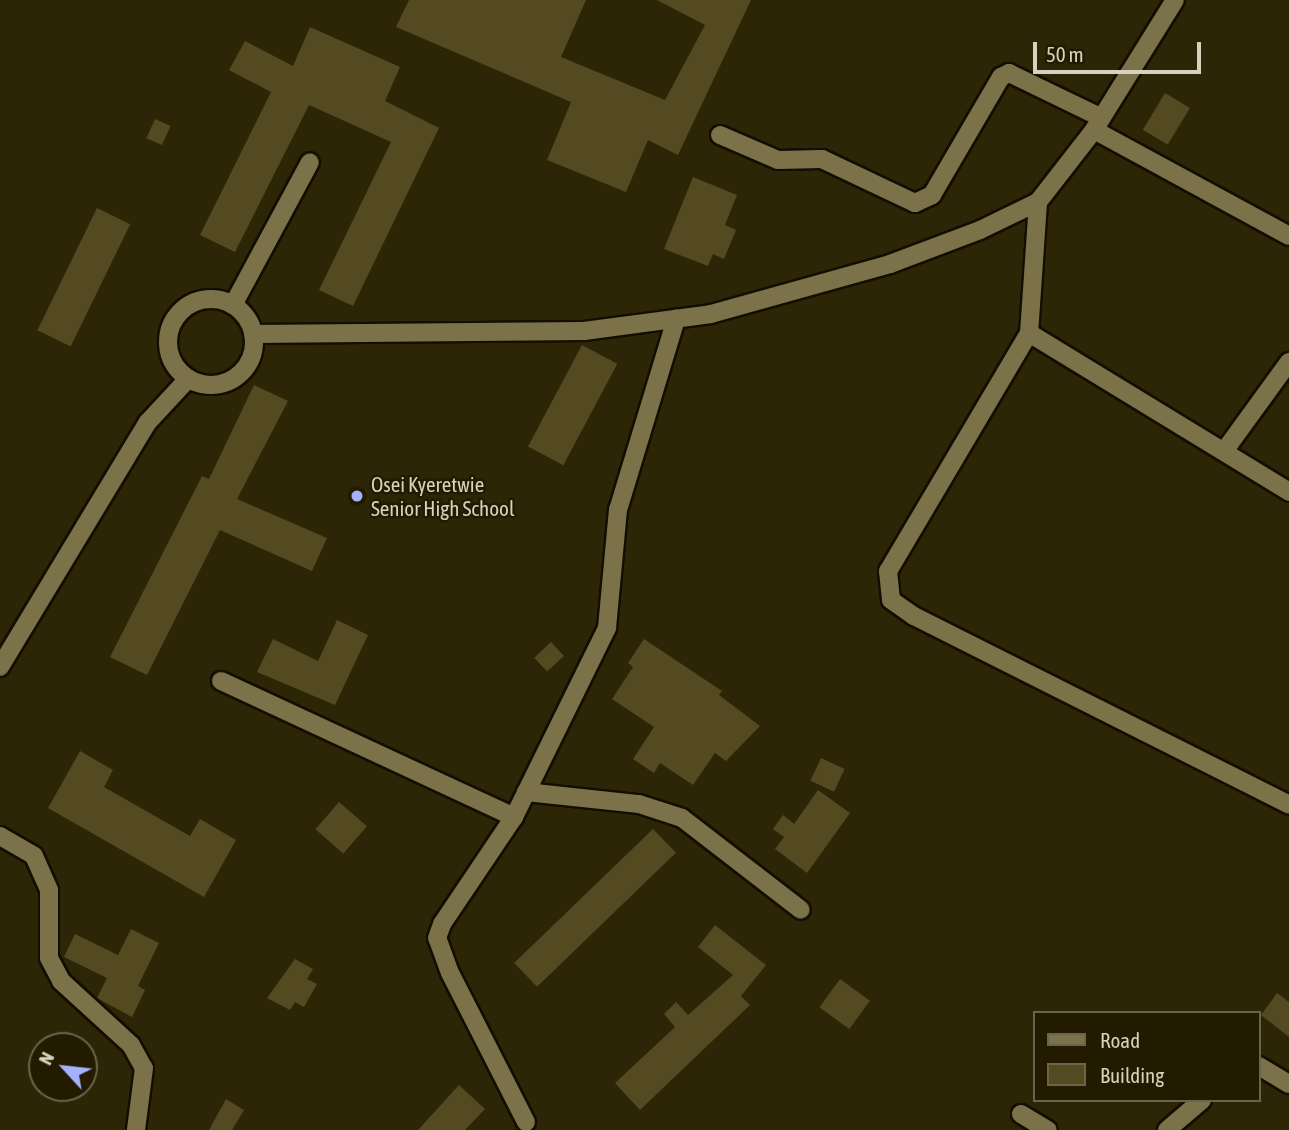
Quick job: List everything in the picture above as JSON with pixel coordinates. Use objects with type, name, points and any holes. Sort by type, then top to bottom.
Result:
[{"type":"street","points":[[253,334],[584,331],[711,314],[890,264],[980,230],[1038,202],[1098,124],[1175,0]]},
{"type":"street","points":[[720,135],[778,160],[822,159],[915,204],[932,195],[1001,77],[1009,73],[1289,236]]},
{"type":"street","points":[[233,304],[310,162]]},
{"type":"street","points":[[1038,202],[1029,333],[888,571],[891,600],[914,616],[1289,805]]},
{"type":"street","points":[[210,298],[233,304],[253,334],[250,359],[235,378],[211,385],[188,379],[178,371],[168,349],[168,337],[177,314],[210,298]]},
{"type":"street","points":[[526,1122],[450,973],[438,938],[442,924],[514,817],[607,628],[618,510],[676,319]]},
{"type":"street","points":[[1029,333],[1225,450],[1289,492]]},
{"type":"street","points":[[1225,450],[1289,362]]},
{"type":"street","points":[[0,667],[148,422],[188,379]]},
{"type":"street","points":[[221,681],[514,817]]},
{"type":"street","points":[[526,793],[639,804],[682,818],[801,910]]},
{"type":"street","points":[[0,836],[34,856],[49,890],[49,958],[61,981],[131,1045],[144,1069],[136,1130]]},
{"type":"street","points":[[1261,1067],[1289,1084]]},
{"type":"street","points":[[1167,1130],[1200,1102]]},
{"type":"street","points":[[1021,1114],[1048,1130]]},
{"type":"building","points":[[409,0],[586,0],[561,57],[665,100],[705,25],[657,0],[751,0],[678,155],[648,140],[626,192],[547,160],[571,102],[396,27]]},
{"type":"building","points":[[310,27],[400,67],[385,101],[439,128],[353,306],[319,290],[391,142],[309,105],[235,252],[200,235],[271,92],[229,70],[245,41],[293,66]]},
{"type":"building","points":[[1165,93],[1190,108],[1168,145],[1143,130]]},
{"type":"building","points":[[155,119],[171,126],[162,145],[146,138]]},
{"type":"building","points":[[693,177],[737,195],[725,225],[736,230],[724,259],[713,254],[708,266],[664,249]]},
{"type":"building","points":[[97,208],[130,224],[71,346],[37,330]]},
{"type":"building","points":[[582,345],[617,364],[563,465],[528,447]]},
{"type":"building","points":[[254,385],[288,401],[237,499],[327,538],[312,571],[220,530],[147,675],[110,657],[202,476],[209,479]]},
{"type":"building","points":[[337,620],[368,635],[335,705],[257,672],[273,639],[318,661]]},
{"type":"building","points":[[644,639],[722,691],[719,695],[760,726],[726,761],[715,753],[693,785],[660,763],[654,773],[633,759],[654,727],[612,699],[633,667],[628,663]]},
{"type":"building","points":[[551,642],[564,656],[547,672],[534,658]]},
{"type":"building","points":[[80,751],[113,770],[104,787],[190,836],[200,819],[236,840],[204,897],[48,808]]},
{"type":"building","points":[[821,758],[845,769],[834,792],[810,781]]},
{"type":"building","points":[[818,790],[850,813],[807,873],[775,849],[784,837],[773,829],[783,815],[794,824]]},
{"type":"building","points":[[339,802],[367,826],[343,853],[315,829]]},
{"type":"building","points":[[653,829],[676,853],[537,987],[514,963]]},
{"type":"building","points":[[715,925],[766,965],[741,996],[750,1005],[640,1110],[615,1083],[675,1027],[664,1014],[676,1002],[688,1015],[733,975],[698,947]]},
{"type":"building","points":[[131,929],[159,943],[138,986],[145,990],[132,1017],[97,998],[107,978],[64,957],[75,934],[118,955]]},
{"type":"building","points":[[295,959],[313,969],[307,979],[317,984],[304,1007],[295,1002],[290,1010],[267,998]]},
{"type":"building","points":[[840,979],[870,1001],[849,1029],[819,1007]]},
{"type":"building","points":[[1277,993],[1289,1002],[1289,1037],[1261,1015]]},
{"type":"building","points":[[459,1085],[485,1109],[465,1130],[418,1130]]},
{"type":"building","points":[[226,1099],[244,1110],[232,1130],[209,1130]]},
{"type":"place","name":"Osei Kyeretwie Senior High School","points":[[357,496]]}]
